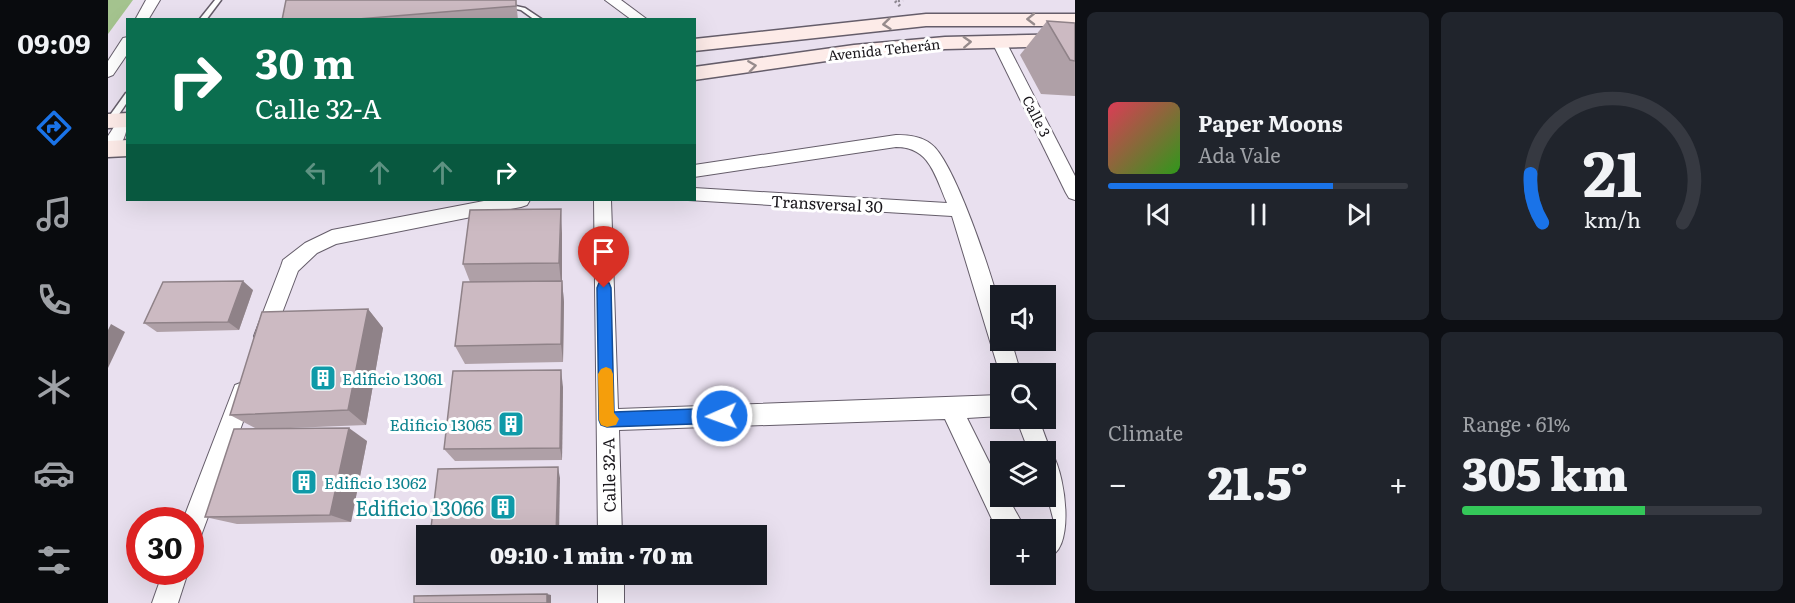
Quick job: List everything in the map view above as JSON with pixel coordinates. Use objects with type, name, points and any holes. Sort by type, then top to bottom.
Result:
[{"type":"main road","name":"Avenida Teherán","points":[[696,45],[926,20],[1075,20]]},
{"type":"main road","name":"Avenida Teherán","points":[[696,75],[854,51],[998,40],[1075,40]]},
{"type":"main road","points":[[108,149],[126,148]]},
{"type":"street","points":[[142,18],[153,0]]},
{"type":"street","points":[[612,0],[639,18]]},
{"type":"street","name":"Calle 3","points":[[998,40],[1075,193]]},
{"type":"street","points":[[108,72],[126,44]]},
{"type":"street","points":[[108,149],[118,120]]},
{"type":"street","points":[[696,171],[896,141],[911,141],[926,148],[936,160],[959,210],[990,306]]},
{"type":"street","name":"Transversal 30","points":[[696,195],[959,210]]},
{"type":"street","points":[[257,355],[290,266],[311,248],[332,237],[516,201]]},
{"type":"street","name":"Calle 32-A","points":[[602,201],[610,525]]},
{"type":"street","points":[[200,507],[249,378]]},
{"type":"street","points":[[607,420],[990,406]]},
{"type":"street","points":[[951,408],[1005,519]]},
{"type":"street","points":[[1056,487],[1063,505],[1068,529],[1056,544]]},
{"type":"street","points":[[165,603],[171,585]]},
{"type":"street","points":[[611,585],[611,603]]},
{"type":"lane","points":[[204,18],[218,0]]},
{"type":"lane","points":[[502,3],[523,9],[537,18]]},
{"type":"lane","points":[[118,120],[126,100]]},
{"type":"green space","points":[[108,0],[133,0],[108,34]]},
{"type":"building","points":[[286,0],[516,0],[516,6],[370,18],[282,18]]},
{"type":"building","points":[[1047,21],[1075,23],[1075,61],[1070,60]]},
{"type":"building","points":[[561,209],[559,263],[463,264],[470,210]]},
{"type":"building","points":[[243,281],[228,322],[144,323],[163,282]]},
{"type":"building","points":[[562,281],[561,344],[455,346],[463,282]]},
{"type":"building","points":[[368,309],[348,410],[230,415],[262,312]]},
{"type":"building","name":"Edificio 13065","points":[[561,370],[560,448],[444,449],[453,371]]},
{"type":"building","name":"Edificio 13062","points":[[349,428],[330,515],[205,517],[234,429]]},
{"type":"building","name":"Edificio 13066","points":[[558,467],[556,525],[431,525],[438,469]]},
{"type":"building","points":[[547,594],[547,603],[414,603],[414,596]]},
{"type":"slow traffic","points":[[606,374],[607,420],[611,419]]},
{"type":"place","name":"Edificio 13061","points":[[323,378]]},
{"type":"place","name":"Edificio 13065","points":[[511,424]]},
{"type":"place","name":"Edificio 13062","points":[[304,482]]},
{"type":"place","name":"Edificio 13066","points":[[503,507]]},
{"type":"route","points":[[604,288],[607,420],[722,416]]}]
